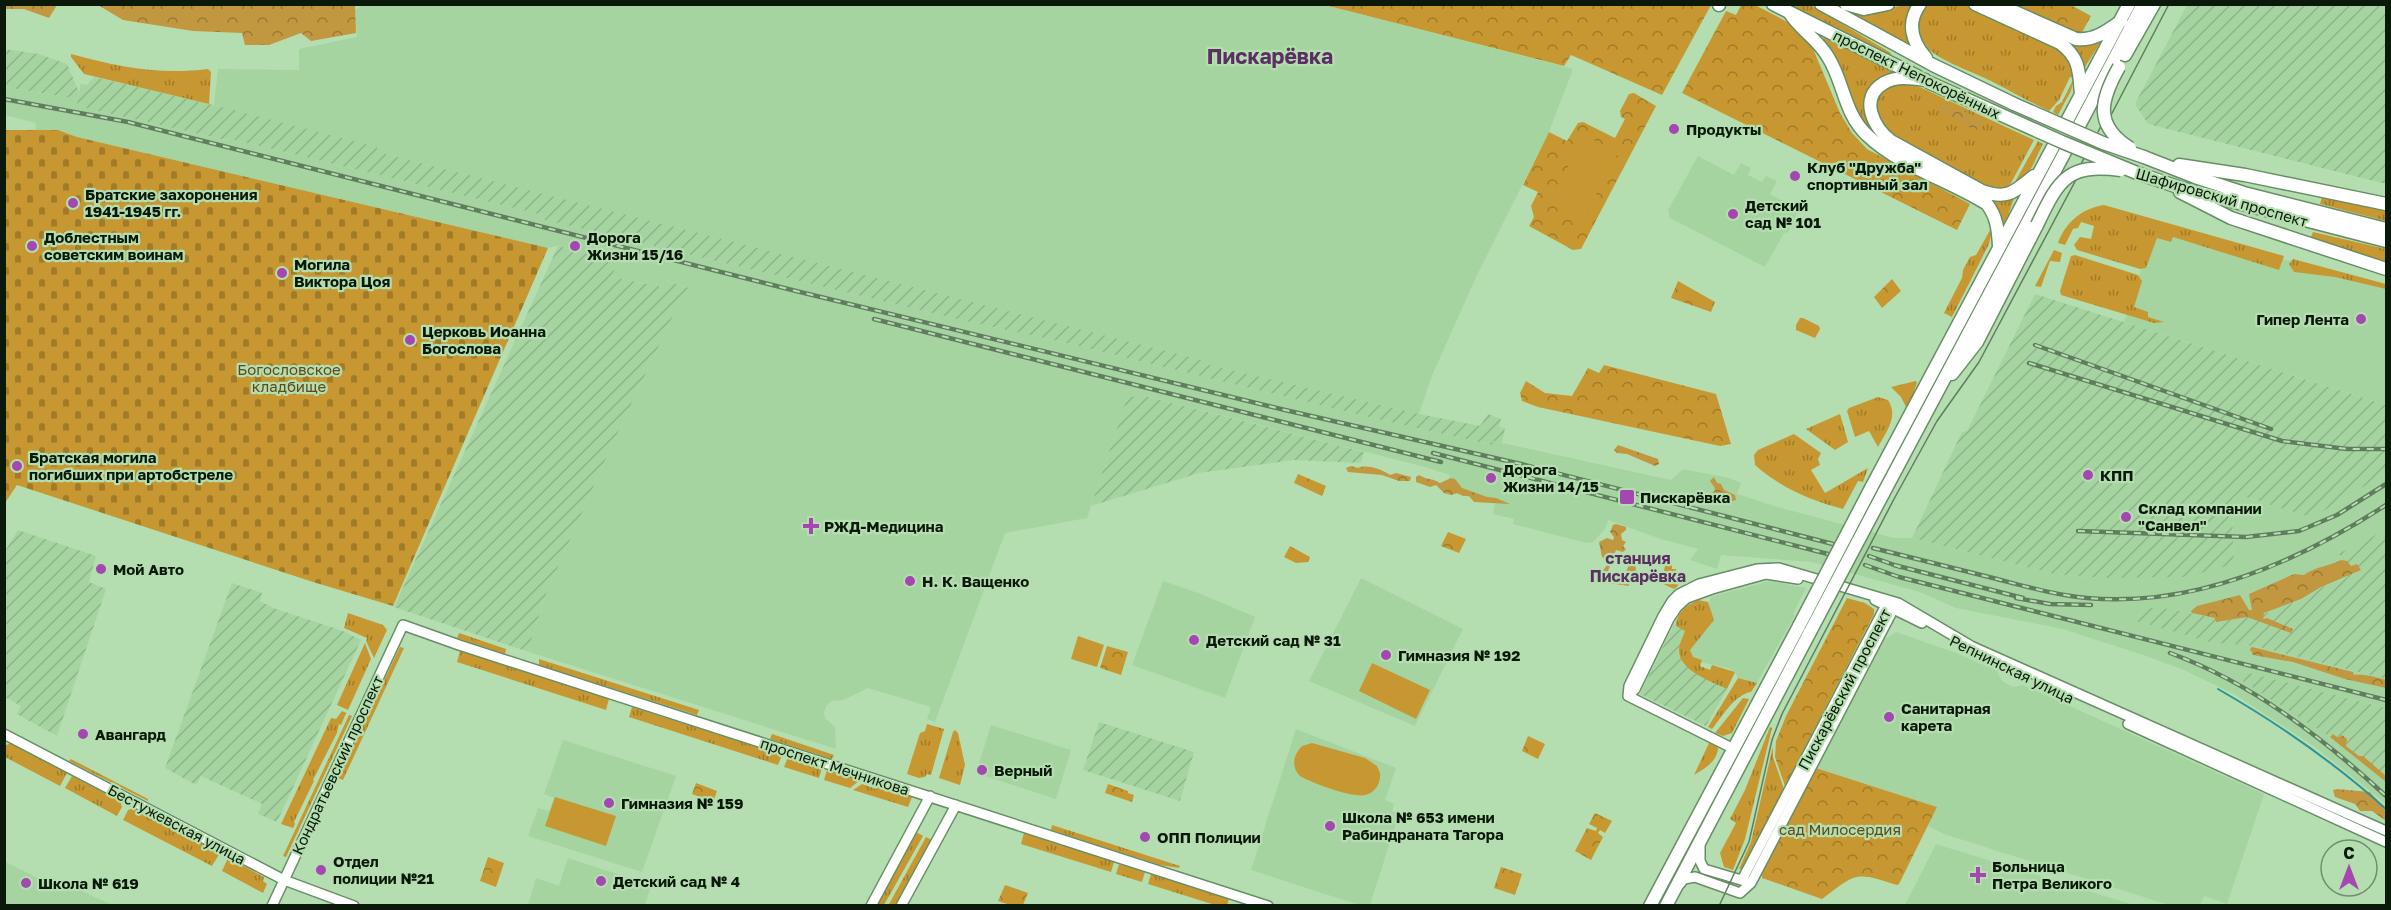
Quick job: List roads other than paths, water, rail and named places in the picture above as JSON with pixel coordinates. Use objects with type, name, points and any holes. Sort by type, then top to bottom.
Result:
[{"type":"main road","name":"проспект Непокорённых","points":[[1773,4],[2061,145]]},
{"type":"main road","name":"проспект Непокорённых","points":[[1821,4],[1935,66],[2072,124]]},
{"type":"main road","points":[[1846,4],[1864,9],[1888,4]]},
{"type":"main road","points":[[1920,4],[1914,15],[1911,33],[1918,48],[1935,66]]},
{"type":"main road","points":[[1975,4],[2060,43],[2071,52],[2079,72],[2081,95]]},
{"type":"main road","points":[[1997,4],[2076,39],[2085,40],[2099,36],[2121,21]]},
{"type":"main road","points":[[2072,124],[2081,95],[2130,4]]},
{"type":"main road","points":[[2072,124],[2143,4]]},
{"type":"main road","points":[[2144,157],[2114,136],[2103,113],[2104,96],[2154,4]]},
{"type":"main road","points":[[1789,12],[1795,22],[1828,56],[1846,104],[1860,128],[1886,151],[1987,204],[1997,221],[1999,247]]},
{"type":"main road","points":[[1927,81],[1904,78],[1883,83],[1876,89],[1870,105],[1872,120],[1890,141],[1993,195],[2015,192],[2040,171]]},
{"type":"main road","name":"Шафировский проспект","points":[[2072,124],[2103,143],[2160,162],[2195,177],[2386,241]]},
{"type":"main road","points":[[1666,906],[1805,629],[1871,488],[2040,171],[2061,145]]},
{"type":"main road","points":[[1650,906],[1734,749],[1883,494],[1941,386],[2061,145]]},
{"type":"main road","name":"Шафировский проспект","points":[[2061,145],[2156,180],[2316,217],[2386,229]]},
{"type":"main road","points":[[2160,162],[2245,175],[2386,204]]},
{"type":"main road","points":[[1941,386],[1971,352],[2057,186],[2071,175],[2095,168],[2137,172]]},
{"type":"main road","points":[[2156,180],[2225,215],[2386,269]]},
{"type":"street","name":"Репнинская улица","points":[[1734,749],[1628,696],[1629,686],[1668,608],[1684,591],[1699,584],[1757,568],[1772,567],[1832,582],[1919,614],[1971,646],[2386,831]]},
{"type":"street","name":"Репнинская улица","points":[[1891,605],[1963,649],[2386,842]]},
{"type":"street","name":"Пискарёвский проспект","points":[[1673,893],[1684,879],[1690,877],[1740,893],[1891,605]]},
{"type":"street","name":"проспект Мечникова","points":[[402,625],[451,643],[1268,906]]},
{"type":"street","name":"Кондратьевский проспект","points":[[272,906],[402,625]]},
{"type":"street","name":"Бестужевская улица","points":[[4,734],[300,888],[354,906]]},
{"type":"street","points":[[871,906],[930,796]]},
{"type":"street","points":[[900,906],[956,805]]},
{"type":"street","points":[[1700,842],[1700,861],[1704,869],[1747,881]]},
{"type":"waterway","points":[[2218,689],[2306,745],[2386,809]]},
{"type":"tram line","points":[[2109,119],[2169,4]]},
{"type":"tram line","points":[[2098,132],[2102,124]]},
{"type":"tram line","points":[[2081,164],[2084,158]]},
{"type":"tram line","points":[[1719,906],[1749,842],[1772,740],[1782,714],[1894,499],[1937,421],[1979,362],[2078,176]]},
{"type":"railway","points":[[4,99],[128,122],[796,291],[1285,410],[1521,464],[1833,544]]},
{"type":"railway","points":[[874,319],[1441,462]]},
{"type":"railway","points":[[2035,345],[2271,429]]},
{"type":"railway","points":[[2029,363],[2282,441],[2347,449],[2386,449]]},
{"type":"railway","points":[[1433,453],[1828,554]]},
{"type":"railway","points":[[2078,531],[2246,537],[2299,531],[2337,515],[2386,484]]},
{"type":"railway","points":[[1873,548],[2075,597],[2127,599],[2166,596],[2244,577],[2281,562],[2317,545],[2386,505]]},
{"type":"railway","points":[[1869,556],[1900,567]]},
{"type":"railway","points":[[1865,565],[1899,577],[2386,700]]},
{"type":"railway","points":[[1894,565],[2023,598]]},
{"type":"railway","points":[[2016,598],[2050,604],[2091,605]]},
{"type":"railway","points":[[2170,653],[2200,665],[2258,696],[2312,733],[2386,796]]},
{"type":"place","name":"Продукты","points":[[1674,129]]},
{"type":"place","name":"Клуб \"Дружба\" спортивный зал","points":[[1795,176]]},
{"type":"place","name":"Братские захоронения 1941-1945 гг.","points":[[73,203]]},
{"type":"place","name":"Детский сад № 101","points":[[1733,214]]},
{"type":"place","name":"Доблестным советским воинам","points":[[32,246]]},
{"type":"place","name":"Дорога Жизни 15/16","points":[[575,246]]},
{"type":"place","name":"Могила Виктора Цоя","points":[[282,273]]},
{"type":"place","name":"Гипер Лента","points":[[2361,319]]},
{"type":"place","name":"Церковь Иоанна Богослова","points":[[410,340]]},
{"type":"place","name":"Братская могила погибших при артобстреле","points":[[17,466]]},
{"type":"place","name":"КПП","points":[[2088,475]]},
{"type":"place","name":"Дорога Жизни 14/15","points":[[1491,478]]},
{"type":"place","name":"Пискарёвка","points":[[1627,497]]},
{"type":"place","name":"Склад компании \"Санвел\"","points":[[2126,517]]},
{"type":"place","name":"РЖД-Медицина","points":[[811,526]]},
{"type":"place","name":"Мой Авто","points":[[101,569]]},
{"type":"place","name":"Н. К. Ващенко","points":[[910,581]]},
{"type":"place","name":"Детский сад № 31","points":[[1194,640]]},
{"type":"place","name":"Гимназия № 192","points":[[1386,655]]},
{"type":"place","name":"Санитарная карета","points":[[1889,717]]},
{"type":"place","name":"Авангард","points":[[83,734]]},
{"type":"place","name":"Верный","points":[[982,770]]},
{"type":"place","name":"Гимназия № 159","points":[[609,803]]},
{"type":"place","name":"Школа № 653 имени Рабиндраната Тагора","points":[[1330,826]]},
{"type":"place","name":"ОПП Полиции","points":[[1145,837]]},
{"type":"place","name":"Отдел полиции №21","points":[[321,870]]},
{"type":"place","name":"Больница Петра Великого","points":[[1978,875]]},
{"type":"place","name":"Детский сад № 4","points":[[601,881]]},
{"type":"place","name":"Школа № 619","points":[[26,883]]},
{"type":"district","name":"Пискарёвка","points":[[1270,56]]},
{"type":"district","name":"станция Пискарёвка","points":[[1638,567]]},
{"type":"park label","name":"Богословское кладбище","points":[[289,378]]},
{"type":"park label","name":"сад Милосердия","points":[[1840,829]]}]
